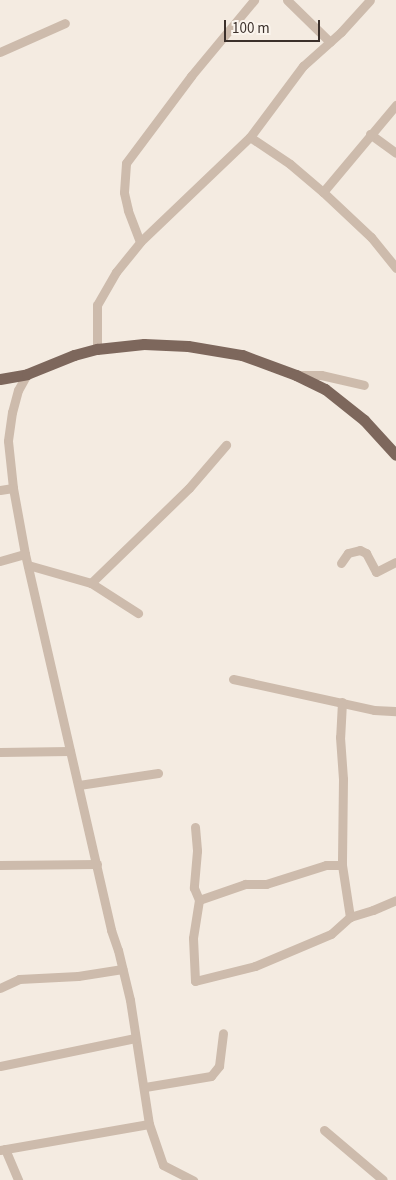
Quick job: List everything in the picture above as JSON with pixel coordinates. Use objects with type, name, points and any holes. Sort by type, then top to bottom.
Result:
[{"type":"main road","points":[[0,379],[27,374],[74,355],[97,349],[144,344],[188,346],[242,354],[296,375],[325,389],[356,414],[396,455]]},
{"type":"street","points":[[140,242],[128,210],[124,192],[126,163],[191,76],[254,0]]},
{"type":"street","points":[[287,0],[330,42]]},
{"type":"street","points":[[97,349],[97,305],[116,272],[140,242],[250,137],[303,66],[330,42],[370,0]]},
{"type":"street","points":[[0,52],[66,23]]},
{"type":"street","points":[[323,192],[396,105]]},
{"type":"street","points":[[370,134],[396,153]]},
{"type":"street","points":[[250,137],[290,164],[323,192],[371,237],[396,268]]},
{"type":"street","points":[[27,374],[18,390],[4,442],[25,554],[97,864],[110,930],[118,950],[130,1000],[135,1038],[145,1087],[149,1124],[163,1165],[193,1180]]},
{"type":"street","points":[[296,375],[321,375],[364,385]]},
{"type":"street","points":[[91,583],[189,488],[226,445]]},
{"type":"street","points":[[0,490],[13,488]]},
{"type":"street","points":[[341,563],[348,553],[360,550],[366,553],[376,572],[396,562]]},
{"type":"street","points":[[0,561],[25,554]]},
{"type":"street","points":[[28,565],[91,583],[138,613]]},
{"type":"street","points":[[232,679],[374,710],[396,711]]},
{"type":"street","points":[[342,702],[340,737],[343,778],[342,865],[350,917]]},
{"type":"street","points":[[0,741],[1,752],[70,751]]},
{"type":"street","points":[[79,785],[158,773]]},
{"type":"street","points":[[195,827],[198,851],[194,888],[199,900],[193,938],[196,981],[255,966],[331,934],[350,917],[396,900]]},
{"type":"street","points":[[0,865],[97,864]]},
{"type":"street","points":[[199,900],[245,884],[266,884],[326,865],[342,865]]},
{"type":"street","points":[[0,988],[19,979],[78,976],[122,969]]},
{"type":"street","points":[[145,1087],[171,1084],[193,1078],[204,1079],[211,1076],[218,1066],[223,1033]]},
{"type":"street","points":[[0,1066],[135,1038]]},
{"type":"street","points":[[18,1180],[3,1150],[149,1124]]},
{"type":"street","points":[[324,1130],[383,1180]]}]
